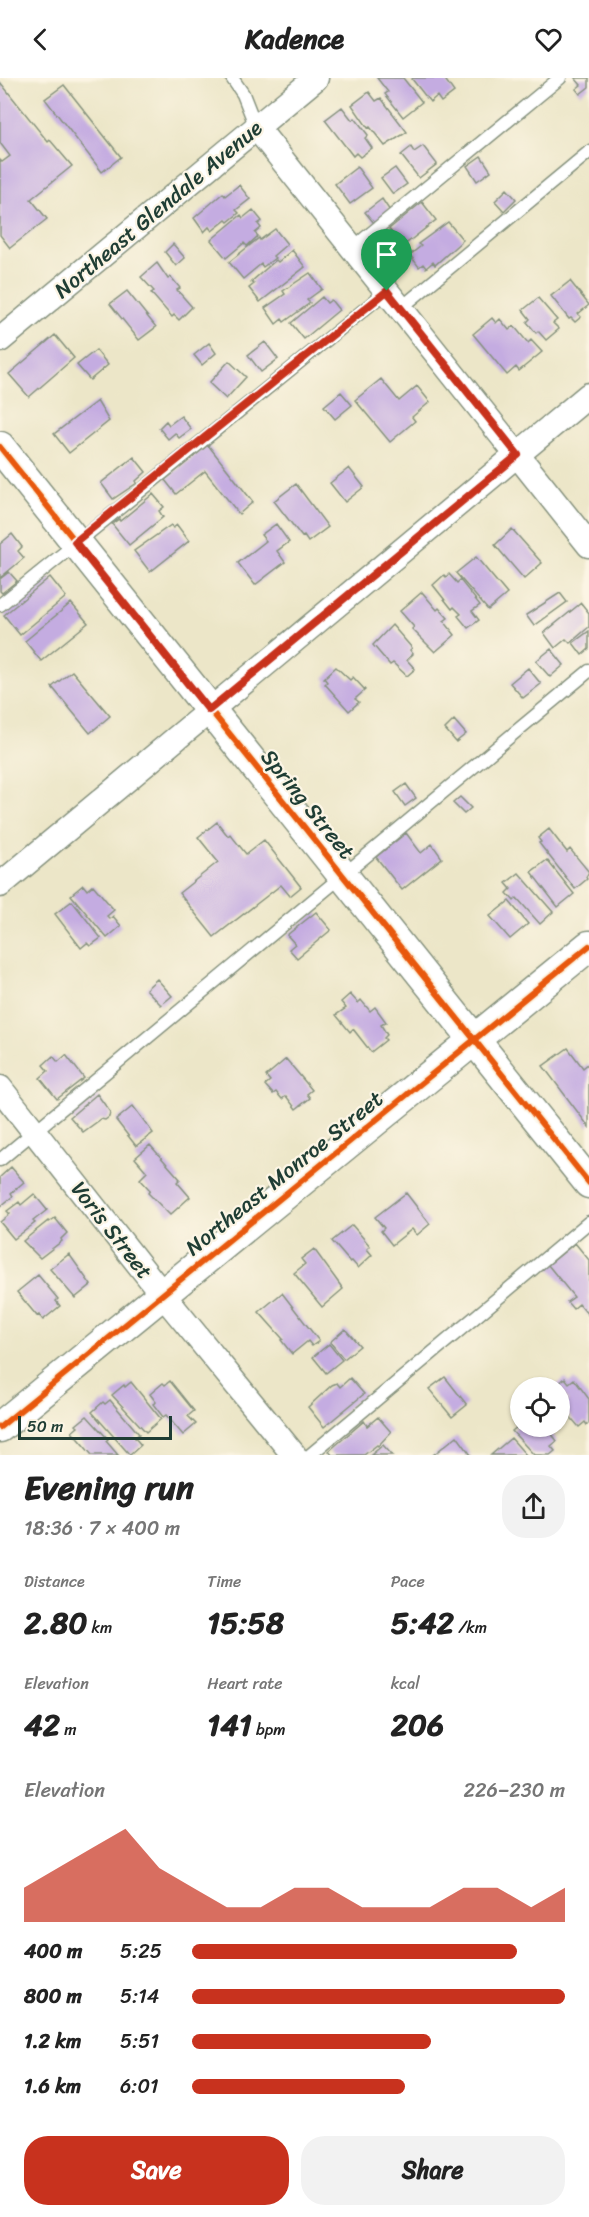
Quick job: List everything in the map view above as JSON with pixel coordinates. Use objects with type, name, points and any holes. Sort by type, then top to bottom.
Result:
[{"type":"street","name":"Northeast Glendale Avenue","points":[[0,340],[316,78]]},
{"type":"street","points":[[256,127],[589,545]]},
{"type":"street","points":[[0,885],[589,395]]},
{"type":"street","name":"Spring Street","points":[[0,447],[589,1183]]},
{"type":"street","name":"Northeast Monroe Street","points":[[0,1427],[589,946]]},
{"type":"street","name":"Voris Street","points":[[0,1088],[163,1295],[294,1455]]},
{"type":"lane","points":[[232,78],[243,94],[256,127]]},
{"type":"lane","points":[[353,248],[560,78]]},
{"type":"lane","points":[[0,605],[75,542],[589,152]]},
{"type":"lane","points":[[0,1160],[589,670]]},
{"type":"lane","points":[[310,1455],[589,1222]]},
{"type":"building","points":[[377,78],[403,78],[422,102],[403,117],[385,94],[388,92]]},
{"type":"building","points":[[413,78],[444,78],[454,92],[441,102],[437,96],[430,102]]},
{"type":"building","points":[[575,78],[589,78],[589,87],[580,94],[576,89],[581,85]]},
{"type":"building","points":[[0,82],[48,142],[50,140],[72,166],[31,199],[47,219],[10,248],[0,235],[0,160],[2,162],[10,156],[0,143]]},
{"type":"building","points":[[64,85],[121,157],[102,172],[45,99]]},
{"type":"building","points":[[369,92],[376,101],[381,98],[407,132],[385,146],[370,127],[368,128],[352,105]]},
{"type":"building","points":[[342,107],[352,120],[355,118],[368,135],[365,138],[372,148],[360,157],[356,153],[353,156],[325,120]]},
{"type":"building","points":[[423,146],[437,164],[419,178],[401,155],[411,147],[414,152]]},
{"type":"building","points":[[481,156],[491,171],[477,181],[467,166]]},
{"type":"building","points":[[357,167],[372,188],[350,204],[335,184]]},
{"type":"building","points":[[395,168],[407,184],[393,194],[381,178]]},
{"type":"building","points":[[239,185],[250,199],[236,210],[239,213],[228,222],[226,220],[212,231],[209,227],[204,232],[194,218],[223,193],[225,196]]},
{"type":"building","points":[[507,189],[516,199],[504,211],[495,201]]},
{"type":"building","points":[[382,199],[390,211],[374,223],[365,212]]},
{"type":"building","points":[[422,202],[436,220],[403,246],[389,229]]},
{"type":"building","points":[[253,210],[262,221],[258,224],[261,228],[255,233],[258,236],[247,246],[244,243],[226,258],[211,240],[241,215],[243,218]]},
{"type":"building","points":[[448,222],[463,240],[435,265],[433,262],[426,268],[423,264],[419,267],[410,255],[421,246],[418,244]]},
{"type":"building","points":[[275,229],[287,244],[273,256],[275,258],[263,267],[261,264],[243,279],[229,262],[259,238],[260,240]]},
{"type":"building","points":[[173,244],[185,258],[176,266],[165,252]]},
{"type":"building","points":[[292,250],[305,267],[260,302],[249,288],[254,284],[251,282],[276,260],[278,262]]},
{"type":"building","points":[[157,263],[168,279],[171,277],[180,288],[177,290],[192,307],[179,320],[174,315],[172,317],[151,293],[154,291],[141,277]]},
{"type":"building","points":[[310,273],[322,289],[307,300],[310,303],[284,322],[282,319],[276,324],[265,308],[285,294],[283,291]]},
{"type":"building","points":[[570,281],[589,305],[578,314],[581,317],[575,322],[569,319],[551,296]]},
{"type":"building","points":[[127,291],[156,327],[139,340],[110,304]]},
{"type":"building","points":[[322,297],[327,303],[331,300],[339,310],[304,339],[291,323]]},
{"type":"building","points":[[538,298],[557,320],[553,323],[559,329],[546,340],[527,322],[530,319],[523,310]]},
{"type":"building","points":[[492,318],[496,323],[500,319],[509,330],[514,326],[528,343],[531,340],[542,352],[519,371],[516,367],[507,375],[473,334]]},
{"type":"building","points":[[55,335],[74,358],[29,397],[9,374]]},
{"type":"building","points":[[265,342],[278,359],[261,372],[248,355]]},
{"type":"building","points":[[209,343],[216,353],[202,365],[194,355]]},
{"type":"building","points":[[96,350],[108,365],[90,380],[77,365]]},
{"type":"building","points":[[229,361],[246,377],[226,399],[209,383]]},
{"type":"building","points":[[381,379],[399,401],[417,386],[430,402],[412,417],[415,421],[390,442],[355,400]]},
{"type":"building","points":[[341,392],[352,405],[335,419],[324,406]]},
{"type":"building","points":[[97,401],[109,421],[69,453],[54,434]]},
{"type":"building","points":[[181,416],[191,429],[179,438],[175,433],[168,439],[159,428],[166,421],[169,425]]},
{"type":"building","points":[[208,445],[253,502],[239,514],[205,471],[176,494],[165,480]]},
{"type":"building","points":[[134,457],[146,472],[136,481],[137,483],[113,499],[101,483]]},
{"type":"building","points":[[349,468],[364,487],[345,502],[330,483]]},
{"type":"building","points":[[296,484],[328,527],[308,542],[274,501]]},
{"type":"building","points":[[153,494],[164,507],[159,511],[163,517],[129,545],[112,524],[119,519],[120,521]]},
{"type":"building","points":[[276,524],[289,542],[277,551],[285,562],[255,585],[238,563],[266,541],[261,535]]},
{"type":"building","points":[[171,525],[173,528],[177,525],[189,541],[150,572],[134,551]]},
{"type":"building","points":[[512,529],[542,563],[524,579],[495,545]]},
{"type":"building","points":[[12,534],[22,547],[18,551],[24,558],[0,578],[0,544]]},
{"type":"building","points":[[476,557],[507,594],[488,610],[456,573]]},
{"type":"building","points":[[9,572],[17,581],[2,593],[0,579]]},
{"type":"building","points":[[449,574],[457,583],[460,580],[480,605],[472,611],[479,620],[468,628],[458,616],[461,614],[454,607],[452,609],[433,585],[444,575],[446,577]]},
{"type":"building","points":[[50,577],[66,597],[20,635],[4,615]]},
{"type":"building","points":[[422,592],[437,610],[439,608],[448,618],[444,621],[455,635],[435,652],[412,629],[414,627],[400,611]]},
{"type":"building","points":[[560,593],[567,602],[534,626],[526,615]]},
{"type":"building","points":[[71,603],[88,623],[41,661],[25,641]]},
{"type":"building","points":[[581,603],[589,613],[589,627],[570,643],[566,639],[555,648],[544,633]]},
{"type":"building","points":[[392,625],[412,648],[410,650],[413,654],[407,660],[415,669],[407,676],[393,663],[390,665],[373,645]]},
{"type":"building","points":[[589,631],[589,649],[582,655],[573,643]]},
{"type":"building","points":[[551,649],[564,665],[550,677],[536,661]]},
{"type":"building","points":[[336,667],[350,680],[353,677],[365,690],[355,699],[359,702],[349,711],[325,684],[327,682],[324,678]]},
{"type":"building","points":[[528,668],[541,684],[523,698],[510,683]]},
{"type":"building","points":[[72,671],[110,716],[90,733],[52,687]]},
{"type":"building","points":[[454,720],[466,734],[456,742],[445,729]]},
{"type":"building","points":[[406,784],[416,798],[405,806],[395,792]]},
{"type":"building","points":[[460,797],[471,808],[464,814],[453,803]]},
{"type":"building","points":[[217,822],[246,854],[264,840],[301,887],[290,896],[281,885],[214,937],[179,893],[218,862],[198,837]]},
{"type":"building","points":[[549,829],[567,852],[570,849],[589,872],[587,879],[575,889],[539,843],[541,842],[538,838]]},
{"type":"building","points":[[406,833],[421,853],[432,844],[442,858],[402,890],[376,857]]},
{"type":"building","points":[[547,860],[574,894],[558,907],[531,872]]},
{"type":"building","points":[[519,873],[553,912],[540,924],[517,898],[514,901],[507,893],[511,889],[506,883]]},
{"type":"building","points":[[83,885],[87,890],[93,885],[114,910],[107,916],[110,919],[113,916],[121,926],[107,938],[71,895]]},
{"type":"building","points":[[72,901],[101,938],[90,946],[87,943],[81,948],[55,914]]},
{"type":"building","points":[[509,901],[528,924],[510,939],[490,916]]},
{"type":"building","points":[[316,912],[331,930],[297,958],[289,949],[295,944],[287,935]]},
{"type":"building","points":[[157,979],[172,996],[161,1005],[146,989]]},
{"type":"building","points":[[350,994],[358,1003],[361,1000],[370,1011],[375,1007],[386,1022],[381,1025],[387,1035],[384,1038],[386,1040],[371,1052],[353,1029],[350,1032],[336,1015],[346,1008],[341,1002]]},
{"type":"building","points":[[568,1048],[583,1068],[589,1063],[589,1127],[543,1066]]},
{"type":"building","points":[[66,1055],[84,1078],[57,1099],[40,1078],[48,1071],[43,1065],[53,1056],[58,1062]]},
{"type":"building","points":[[286,1059],[312,1090],[307,1094],[310,1098],[296,1109],[286,1096],[282,1099],[276,1092],[273,1094],[265,1085],[270,1081],[266,1076]]},
{"type":"building","points":[[97,1094],[110,1112],[109,1117],[105,1120],[101,1119],[83,1132],[70,1117]]},
{"type":"building","points":[[133,1106],[153,1133],[136,1146],[116,1120]]},
{"type":"building","points":[[150,1145],[180,1179],[177,1182],[190,1197],[170,1215],[148,1193],[150,1190],[140,1179],[147,1172],[135,1158]]},
{"type":"building","points":[[11,1167],[24,1182],[0,1207],[0,1177]]},
{"type":"building","points":[[406,1193],[430,1224],[417,1235],[412,1229],[392,1245],[381,1231],[384,1228],[375,1217]]},
{"type":"building","points":[[34,1194],[47,1210],[33,1221],[35,1223],[14,1239],[0,1222],[10,1214],[7,1211],[19,1202],[21,1205]]},
{"type":"building","points":[[55,1218],[67,1233],[61,1239],[62,1241],[40,1258],[23,1241]]},
{"type":"building","points":[[352,1225],[370,1246],[367,1249],[372,1255],[358,1268],[332,1241]]},
{"type":"building","points":[[575,1243],[589,1260],[589,1316],[579,1304],[573,1309],[567,1302],[574,1297],[548,1265]]},
{"type":"building","points":[[314,1249],[343,1289],[322,1307],[294,1273],[305,1264],[301,1259]]},
{"type":"building","points":[[69,1254],[91,1285],[75,1298],[50,1269]]},
{"type":"building","points":[[38,1275],[58,1299],[56,1301],[60,1306],[43,1320],[17,1292]]},
{"type":"building","points":[[282,1293],[319,1341],[312,1346],[308,1341],[292,1354],[281,1340],[283,1339],[259,1312]]},
{"type":"building","points":[[345,1329],[360,1346],[344,1359],[330,1342]]},
{"type":"building","points":[[329,1344],[342,1360],[326,1373],[313,1357]]},
{"type":"building","points":[[445,1377],[467,1405],[452,1417],[429,1389]]},
{"type":"building","points":[[350,1378],[364,1394],[324,1427],[308,1407],[332,1385],[337,1383],[340,1387]]},
{"type":"building","points":[[574,1379],[589,1399],[589,1423],[587,1425],[585,1422],[579,1427],[570,1416],[570,1382]]},
{"type":"building","points":[[170,1381],[194,1411],[188,1416],[196,1424],[183,1435],[166,1415],[163,1417],[153,1404],[156,1402],[150,1394],[163,1383],[165,1385]]},
{"type":"building","points":[[131,1382],[161,1419],[146,1432],[112,1395]]},
{"type":"building","points":[[110,1400],[139,1434],[135,1438],[141,1445],[130,1455],[92,1412],[103,1402],[105,1404]]},
{"type":"building","points":[[87,1416],[108,1439],[106,1441],[118,1455],[92,1455],[72,1432],[78,1427],[76,1425]]},
{"type":"building","points":[[378,1417],[391,1432],[378,1446],[364,1455],[332,1455],[329,1451],[364,1421],[367,1426]]},
{"type":"building","points":[[457,1436],[471,1455],[433,1455]]},
{"type":"building","points":[[518,1437],[554,1437],[557,1441],[551,1446],[555,1451],[550,1455],[534,1455]]},
{"type":"building","points":[[511,1438],[526,1455],[491,1455]]},
{"type":"building","points":[[383,1445],[392,1455],[371,1455]]},
{"type":"cycle path","points":[[0,447],[589,1183]]},
{"type":"cycle path","points":[[0,1427],[589,946]]},
{"type":"route","points":[[387,291],[518,455],[209,710],[75,542],[387,291]]}]
